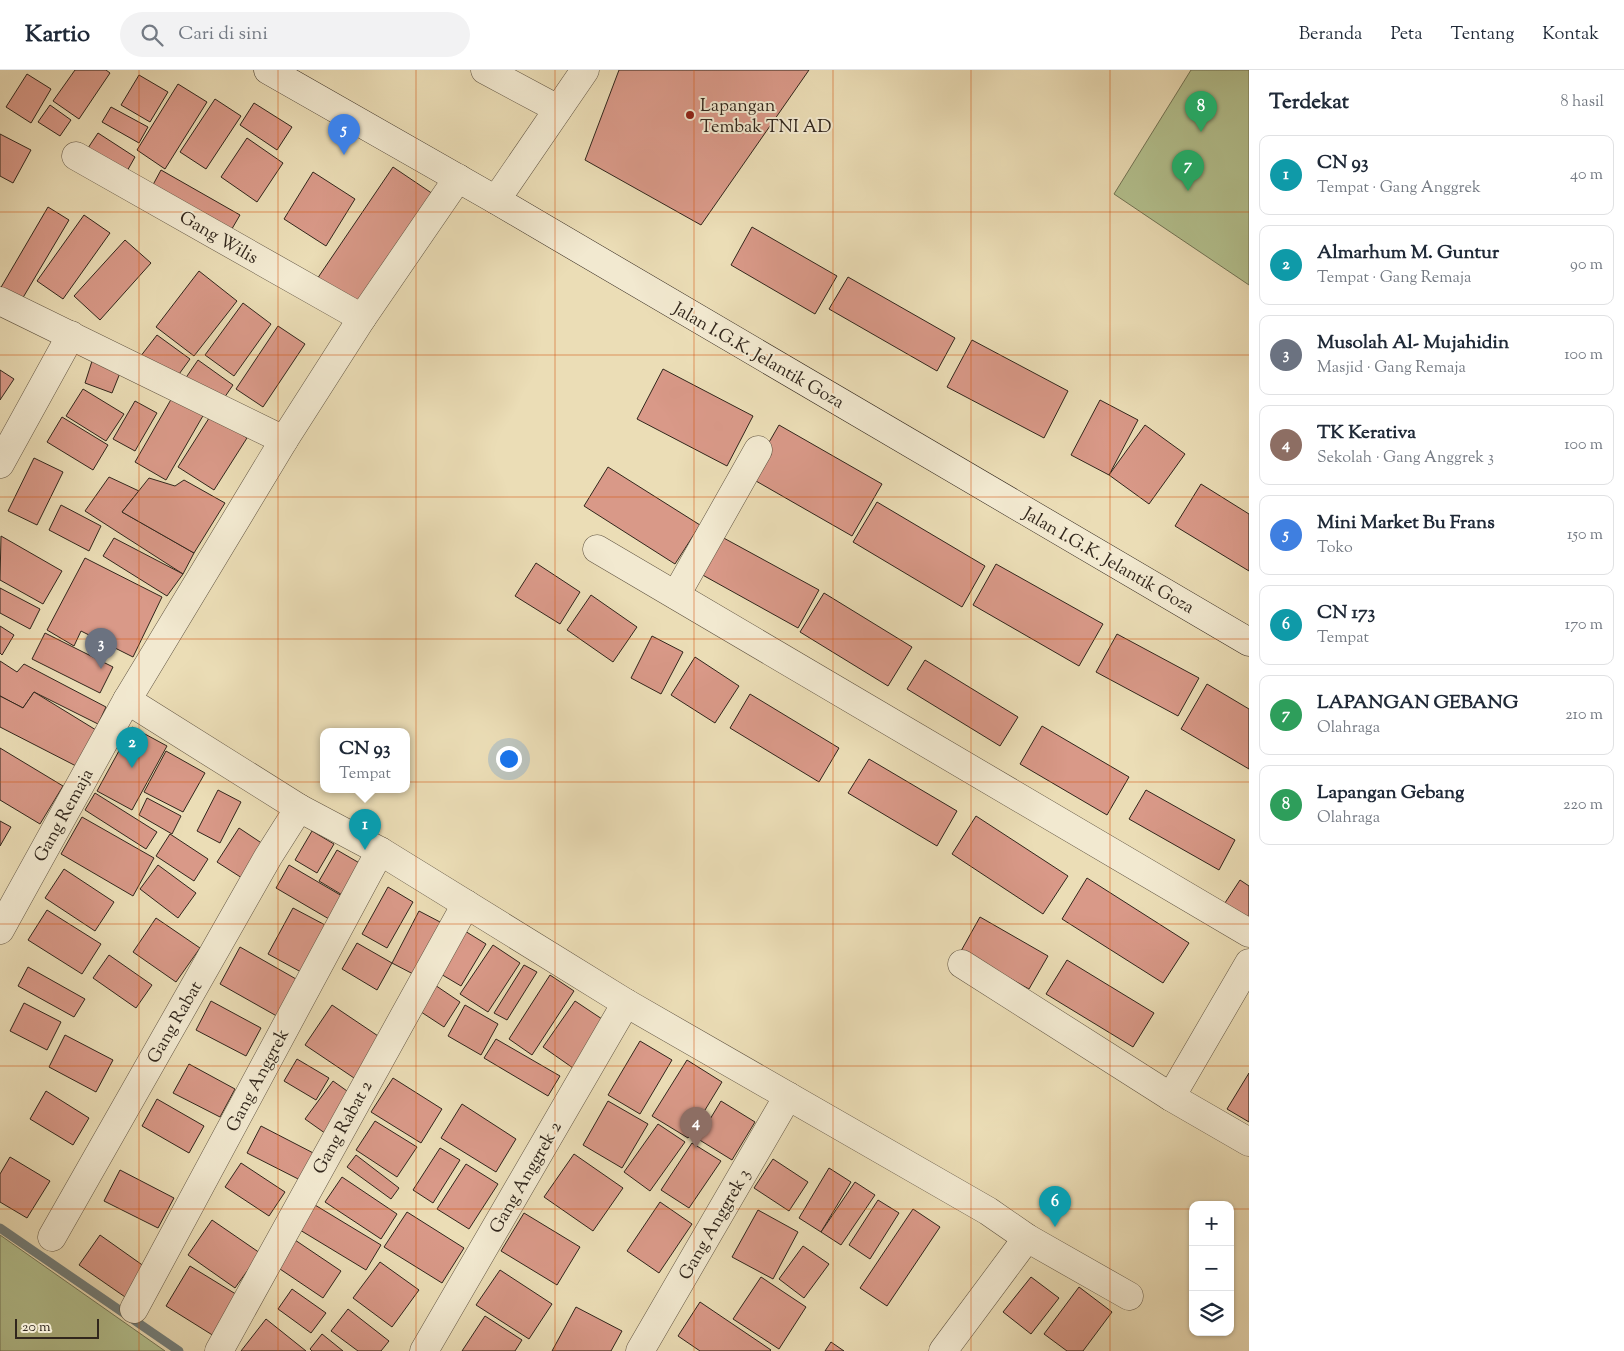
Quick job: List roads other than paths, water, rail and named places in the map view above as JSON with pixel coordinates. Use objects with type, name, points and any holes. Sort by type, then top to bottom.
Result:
[{"type":"street","name":"Jalan I.G.K. Jelantik Goza","points":[[268,70],[496,200],[1249,642]]},
{"type":"street","points":[[485,70],[558,109]]},
{"type":"street","points":[[496,200],[585,70]]},
{"type":"street","name":"Gang Wilis","points":[[76,156],[362,318]]},
{"type":"street","name":"Gang Remaja","points":[[0,930],[127,700],[284,440],[362,318],[458,178]]},
{"type":"street","points":[[0,302],[284,440]]},
{"type":"street","points":[[0,464],[71,335]]},
{"type":"street","points":[[676,595],[758,450]]},
{"type":"street","points":[[598,549],[1249,933]]},
{"type":"street","points":[[127,700],[299,808],[380,851],[626,1003],[980,1206],[1027,1238],[1129,1296]]},
{"type":"street","name":"Gang Rabat","points":[[52,1237],[268,857],[299,808]]},
{"type":"street","name":"Gang Anggrek","points":[[134,1309],[380,851]]},
{"type":"street","name":"Gang Rabat 2","points":[[219,1351],[466,904]]},
{"type":"street","points":[[1171,1097],[1249,963]]},
{"type":"street","points":[[962,964],[1171,1097],[1249,1142]]},
{"type":"street","name":"Gang Anggrek 2","points":[[424,1351],[626,1003]]},
{"type":"street","name":"Gang Anggrek 3","points":[[640,1351],[788,1096]]},
{"type":"street","points":[[943,1351],[1027,1238]]},
{"type":"waterway","points":[[0,1228],[179,1351]]},
{"type":"place","name":"Lapangan Tembak TNI AD","points":[[690,115]]},
{"type":"place","name":"Lapangan Gebang","points":[[1201,132]]},
{"type":"place","name":"Mini Market Bu Frans","points":[[344,155]]},
{"type":"place","name":"LAPANGAN GEBANG","points":[[1188,191]]},
{"type":"place","name":"Musolah Al- Mujahidin","points":[[101,669]]},
{"type":"place","name":"Almarhum M. Guntur","points":[[132,768]]},
{"type":"place","name":"CN 93","points":[[365,850]]},
{"type":"place","name":"TK Kerativa","points":[[696,1148]]},
{"type":"place","name":"CN 173","points":[[1055,1227]]}]
